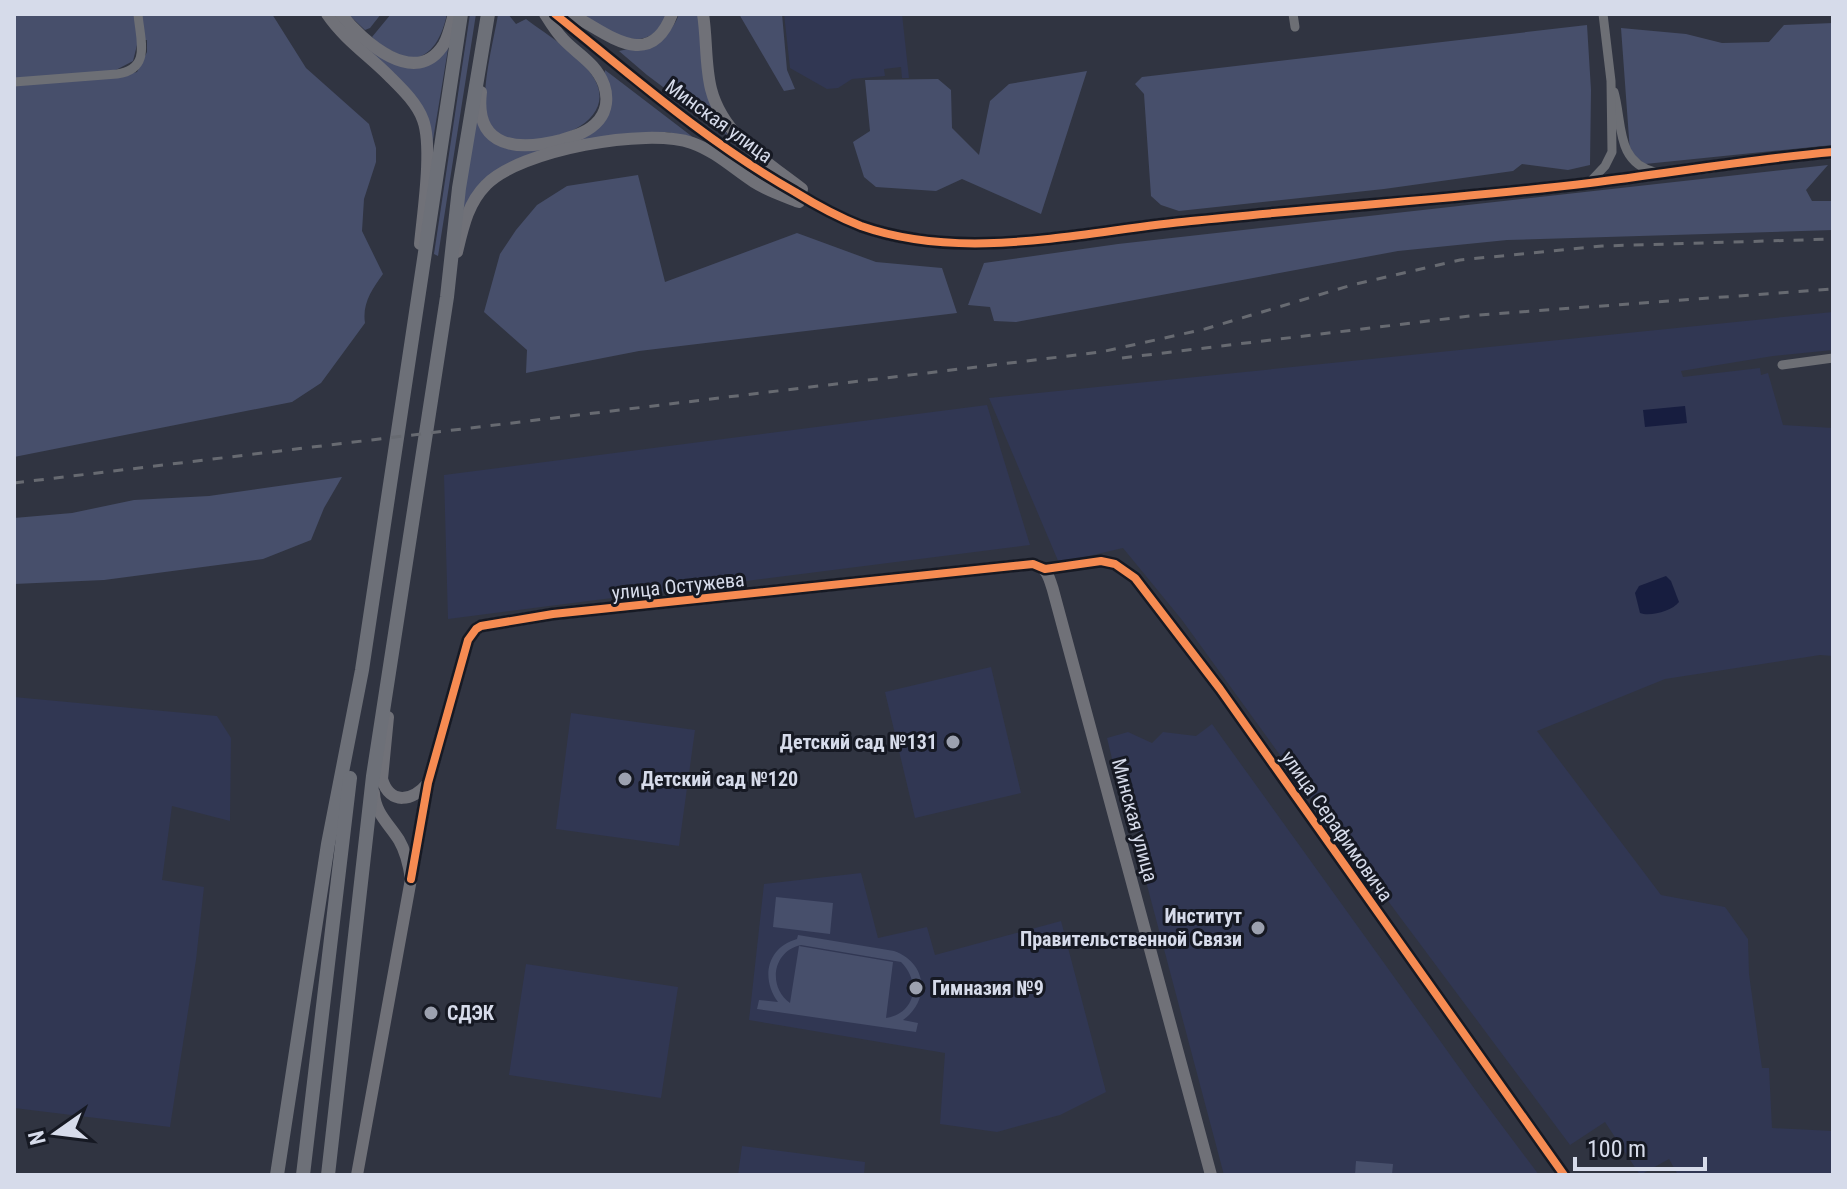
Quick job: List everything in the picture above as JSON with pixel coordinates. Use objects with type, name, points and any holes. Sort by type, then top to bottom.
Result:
[{"type":"main road","points":[[303,1175],[362,670],[461,14]]},
{"type":"main road","points":[[328,1175],[373,776],[447,297],[459,188],[488,14]]},
{"type":"main road","points":[[277,1175],[328,844],[362,670]]},
{"type":"street","points":[[14,82],[133,70],[140,61],[141,53],[138,14]]},
{"type":"street","points":[[327,14],[343,34],[411,99],[424,121],[428,153],[417,299]]},
{"type":"street","points":[[341,14],[377,49],[397,61],[408,63],[430,58],[438,52],[454,14]]},
{"type":"street","points":[[488,14],[480,104],[482,120],[488,131],[501,141],[521,146],[549,143],[584,132],[600,119],[605,109],[606,98],[599,74],[585,57],[562,39],[545,14]]},
{"type":"street","name":"Минская улица","points":[[555,14],[740,158],[836,216],[877,231],[917,239],[991,244],[1136,226],[1589,183],[1833,152]]},
{"type":"street","points":[[570,14],[620,43],[637,45],[661,33],[672,14]]},
{"type":"street","points":[[703,14],[711,90],[725,120],[738,138],[757,155],[836,216]]},
{"type":"street","points":[[1293,14],[1295,27]]},
{"type":"street","points":[[1603,14],[1611,81],[1625,150],[1640,167],[1662,173]]},
{"type":"street","points":[[1589,183],[1605,166],[1612,152],[1611,81]]},
{"type":"street","points":[[447,297],[470,207],[488,182],[526,161],[588,145],[649,136],[691,143],[757,184],[836,216]]},
{"type":"street","points":[[1782,365],[1833,358]]},
{"type":"street","name":"улица Серафимовича","points":[[1045,569],[1101,561],[1115,564],[1135,578],[1220,689],[1564,1175]]},
{"type":"street","name":"улица Остужева","points":[[411,879],[428,783],[468,640],[476,629],[488,623],[1026,565],[1045,569]]},
{"type":"street","name":"Минская улица","points":[[1045,569],[1211,1175]]},
{"type":"street","points":[[390,673],[382,779],[384,787],[394,797],[405,799],[420,792],[428,783]]},
{"type":"street","points":[[357,1175],[411,879],[400,842],[375,804],[373,776]]},
{"type":"shaded area","points":[[14,14],[272,14],[306,68],[369,124],[376,148],[376,162],[364,199],[362,231],[383,274],[366,303],[365,323],[321,383],[292,402],[14,457],[14,85],[137,72],[147,52],[147,40],[138,41],[133,61],[114,71],[14,80]]},
{"type":"shaded area","points":[[348,14],[381,14],[365,30]]},
{"type":"shaded area","points":[[391,14],[447,14],[436,43],[430,50],[414,58],[392,51],[372,37]]},
{"type":"shaded area","points":[[470,14],[476,14],[438,256],[434,254]]},
{"type":"shaded area","points":[[498,14],[508,14],[516,24],[526,19],[573,54],[589,71],[600,98],[594,114],[581,126],[542,140],[521,141],[504,137],[492,129],[487,119],[485,90]]},
{"type":"shaded area","points":[[584,14],[668,14],[660,27],[640,39],[617,35]]},
{"type":"shaded area","points":[[679,14],[698,14],[727,135],[619,51],[662,37],[675,24]]},
{"type":"shaded area","points":[[739,14],[782,14],[787,70],[795,89],[784,91]]},
{"type":"shaded area","points":[[784,14],[902,14],[909,78],[902,78],[901,67],[884,69],[885,76],[852,79],[838,88],[827,89],[790,68]]},
{"type":"shaded area","points":[[336,18],[374,52],[396,64],[408,66],[431,62],[441,55],[449,43],[432,146],[427,120]]},
{"type":"shaded area","points":[[1833,23],[1833,145],[1645,164],[1630,152],[1621,28],[1686,34],[1722,43],[1769,42],[1784,25]]},
{"type":"shaded area","points":[[1587,25],[1591,90],[1590,165],[1568,170],[1522,164],[1513,171],[1384,189],[1179,211],[1161,205],[1151,196],[1144,94],[1135,84],[1142,77]]},
{"type":"shaded area","points":[[605,70],[694,138],[667,132],[647,132],[497,170],[475,191],[460,218],[476,119],[487,136],[500,146],[515,150],[531,150],[564,140],[598,127]]},
{"type":"shaded area","points":[[1087,71],[1041,214],[962,179],[936,191],[876,187],[864,177],[853,142],[870,131],[865,80],[938,79],[951,90],[952,128],[979,155],[990,101],[1009,84]]},
{"type":"shaded area","points":[[1828,165],[1806,190],[1812,201],[1833,201],[1833,230],[1507,240],[1398,251],[1016,322],[994,321],[990,307],[968,305],[984,263],[1118,244]]},
{"type":"shaded area","points":[[638,175],[665,282],[797,233],[876,262],[942,268],[957,313],[639,351],[526,373],[527,350],[484,312],[500,254],[537,205],[567,186]]},
{"type":"shaded area","points":[[1833,312],[1833,350],[1681,371],[1683,377],[1760,368],[1761,375],[1768,373],[1783,425],[1833,428],[1833,656],[1820,655],[1665,679],[1537,731],[1661,895],[1725,907],[1748,939],[1749,974],[1762,1068],[1769,1068],[1772,1128],[1833,1131],[1833,1175],[1678,1175],[1669,1159],[1640,1175],[1605,1122],[1570,1145],[1182,620],[1123,548],[1059,563],[989,398]]},
{"type":"shaded area","points":[[987,405],[1030,545],[448,619],[444,475]]},
{"type":"shaded area","points":[[1685,406],[1687,423],[1645,427],[1643,410]]},
{"type":"shaded area","points":[[342,477],[324,508],[311,540],[263,559],[104,580],[14,584],[14,518],[72,513],[134,500],[209,496]]},
{"type":"shaded area","points":[[1666,576],[1679,602],[1661,612],[1640,613],[1635,593],[1639,586]]},
{"type":"shaded area","name":"Детский сад №131","points":[[991,667],[1021,793],[915,818],[885,692]]},
{"type":"shaded area","points":[[14,697],[217,716],[231,738],[230,821],[172,806],[162,880],[204,887],[170,1127],[14,1108]]},
{"type":"shaded area","name":"Детский сад №120","points":[[571,713],[695,730],[679,846],[556,829]]},
{"type":"shaded area","name":"Институт Правительственной Связи","points":[[1212,724],[1539,1175],[1224,1175],[1135,840],[1139,833],[1131,806],[1122,800],[1107,738],[1128,732],[1152,743],[1163,732],[1196,736]]},
{"type":"shaded area","name":"Гимназия №9","points":[[861,873],[878,938],[927,927],[935,955],[1061,921],[1106,1092],[1060,1115],[997,1132],[940,1124],[945,1053],[749,1020],[764,884]]},
{"type":"shaded area","points":[[776,897],[833,903],[830,934],[773,927]]},
{"type":"shaded area","points":[[798,935],[894,951],[914,964],[919,973],[921,993],[912,1012],[903,1020],[918,1023],[916,1032],[757,1009],[759,1000],[778,1002],[769,984],[770,965],[779,949],[797,939]],"holes":[[[801,945],[901,962],[911,978],[912,996],[904,1010],[886,1018],[893,962],[799,946],[790,1003],[778,988],[776,979],[776,970],[784,954],[792,949]]]},
{"type":"shaded area","points":[[526,964],[678,987],[661,1098],[509,1075]]},
{"type":"shaded area","points":[[742,1146],[865,1162],[864,1175],[738,1175]]},
{"type":"shaded area","points":[[1356,1161],[1393,1164],[1392,1175],[1355,1175]]},
{"type":"railway","points":[[14,483],[1101,352],[1205,329],[1352,285],[1460,260],[1602,246],[1833,239]]},
{"type":"railway","points":[[1122,358],[1478,315],[1833,289]]},
{"type":"cycle path","points":[[555,14],[701,130],[803,197],[861,226],[901,237],[942,242],[983,243],[1067,237],[1191,221],[1540,189],[1833,152]]},
{"type":"cycle path","points":[[411,879],[428,783],[468,640],[481,626],[553,614],[1033,564],[1045,569],[1101,561],[1115,564],[1135,578],[1220,689],[1564,1175]]},
{"type":"place","name":"Детский сад №131","points":[[953,742]]},
{"type":"place","name":"Детский сад №120","points":[[625,779]]},
{"type":"place","name":"Институт Правительственной Связи","points":[[1258,928]]},
{"type":"place","name":"Гимназия №9","points":[[916,988]]},
{"type":"place","name":"СДЭК","points":[[431,1013]]}]
